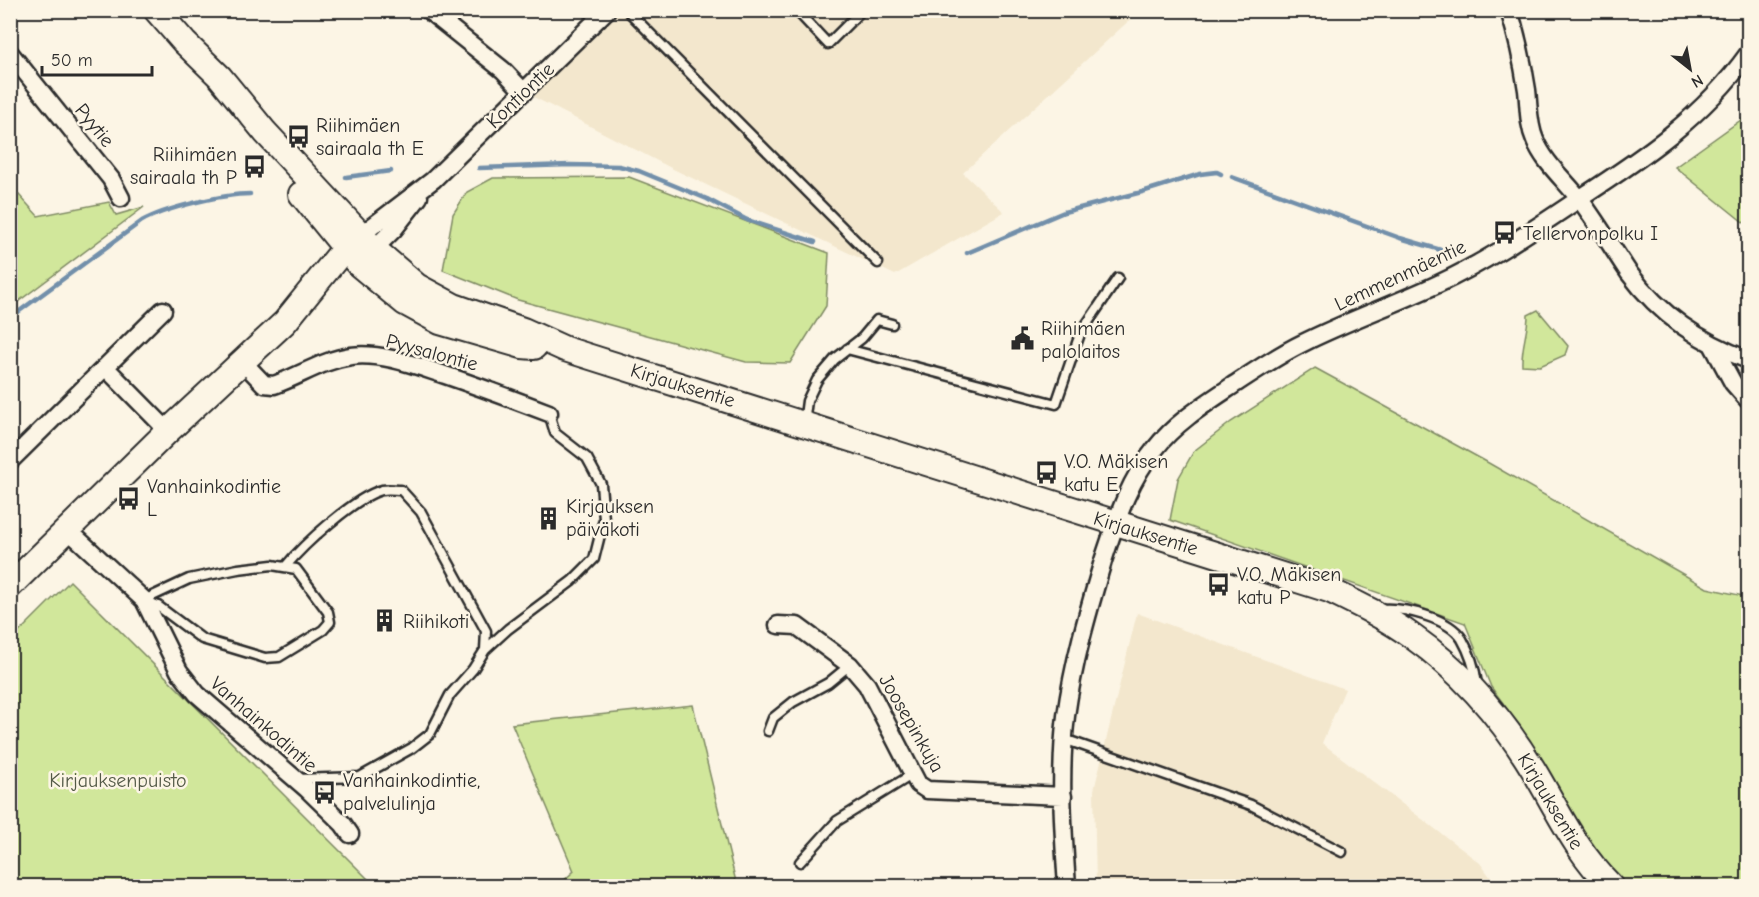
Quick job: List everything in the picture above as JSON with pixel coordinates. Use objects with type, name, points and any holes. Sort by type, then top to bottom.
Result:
[{"type":"street","name":"Kirjauksentie","points":[[156,10],[184,42],[212,85],[250,135],[319,214],[360,249],[433,296],[476,315],[523,330],[565,349],[1329,590],[1368,609],[1413,637],[1453,670],[1478,695],[1532,767],[1569,834],[1592,868],[1611,886]]},
{"type":"street","points":[[428,10],[503,70],[524,92]]},
{"type":"street","name":"Kontiontie","points":[[10,586],[168,431],[360,249],[394,229],[433,180],[608,10]]},
{"type":"street","points":[[1509,10],[1527,90],[1530,123],[1535,140],[1552,166],[1579,199],[1630,274],[1654,303],[1677,324],[1713,346],[1749,360]]},
{"type":"street","name":"Pyytie","points":[[10,53],[111,179],[121,198]]},
{"type":"street","name":"Lemmenmäentie","points":[[1067,886],[1063,796],[1064,739],[1066,716],[1084,624],[1115,523],[1133,483],[1155,449],[1181,423],[1212,400],[1301,344],[1457,275],[1579,199],[1664,141],[1700,111],[1730,80],[1749,54]]},
{"type":"street","points":[[10,461],[163,310]]},
{"type":"street","points":[[1713,346],[1733,383],[1749,400]]},
{"type":"street","name":"Pyysalontie","points":[[242,361],[264,384],[274,385],[330,361],[353,356],[377,357],[418,366],[491,390],[549,413]]},
{"type":"street","points":[[105,367],[168,431]]},
{"type":"street","name":"Vanhainkodintie","points":[[68,530],[144,600],[179,671],[197,694],[314,796],[350,834]]},
{"type":"street","name":"Joosepinkuja","points":[[778,625],[796,626],[850,665],[867,685],[918,784],[927,790],[1063,796]]},
{"type":"lane","points":[[627,10],[878,263]]},
{"type":"lane","points":[[796,10],[828,44],[862,10]]},
{"type":"lane","points":[[847,349],[1056,404],[1080,334],[1118,278]]},
{"type":"lane","points":[[804,423],[807,401],[817,380],[847,349],[862,338],[877,320],[892,324]]},
{"type":"lane","points":[[293,779],[360,777],[412,748],[430,734],[450,695],[473,669],[485,650],[508,629],[572,581],[594,559],[604,519],[601,484],[587,458],[555,433],[549,413]]},
{"type":"lane","points":[[285,567],[294,556],[357,501],[384,489],[401,490],[421,512],[486,631],[485,650]]},
{"type":"lane","points":[[272,565],[296,569],[328,612],[330,622],[323,630],[279,657],[265,658],[202,639],[158,606],[144,600],[189,579],[272,565]]},
{"type":"lane","points":[[768,731],[774,718],[786,707],[828,683],[850,665]]},
{"type":"lane","points":[[1064,739],[1251,805],[1342,852]]},
{"type":"lane","points":[[800,862],[837,821],[913,774]]},
{"type":"shaded area","points":[[607,11],[1137,11],[963,173],[1004,212],[895,275],[673,169],[524,92]]},
{"type":"shaded area","points":[[1137,613],[1345,689],[1322,743],[1480,863],[1497,886],[1096,886],[1094,790]]},
{"type":"green space","points":[[1748,115],[1748,226],[1675,167]]},
{"type":"green space","points":[[629,177],[829,253],[826,306],[790,363],[746,362],[518,300],[443,270],[453,214],[467,192],[493,178]]},
{"type":"green space","points":[[10,185],[38,216],[109,202],[116,215],[144,207],[11,307]]},
{"type":"green space","points":[[1538,310],[1568,346],[1565,355],[1540,366],[1522,365],[1528,315]]},
{"type":"green space","points":[[1315,368],[1485,461],[1707,588],[1748,597],[1748,886],[1625,886],[1622,884],[1577,830],[1503,703],[1491,687],[1465,623],[1170,520],[1178,479],[1194,451],[1231,422]]},
{"type":"green space","name":"Kirjauksenpuisto","points":[[70,581],[375,886],[11,886],[11,640]]},
{"type":"green space","points":[[693,705],[737,886],[558,886],[574,871],[512,724]]},
{"type":"waterway","points":[[479,168],[619,166],[639,171],[707,199],[747,220],[815,242]]},
{"type":"waterway","points":[[346,177],[391,171]]},
{"type":"waterway","points":[[967,253],[1064,212],[1200,174],[1217,172],[1221,174]]},
{"type":"waterway","points":[[1232,177],[1400,238],[1451,253]]},
{"type":"waterway","points":[[10,318],[142,221],[165,211],[195,203],[225,196],[250,194]]},
{"type":"place","name":"Riihimäen sairaala th E","points":[[298,137]]},
{"type":"place","name":"Riihimäen sairaala th P","points":[[255,166]]},
{"type":"place","name":"Tellervonpolku I","points":[[1505,233]]},
{"type":"place","name":"Riihimäen palolaitos","points":[[1023,339]]},
{"type":"place","name":"V.O. Mäkisen katu E","points":[[1046,473]]},
{"type":"place","name":"Vanhainkodintie L","points":[[129,498]]},
{"type":"place","name":"Kirjauksen päiväkoti","points":[[548,518]]},
{"type":"place","name":"V.O. Mäkisen katu P","points":[[1219,585]]},
{"type":"place","name":"Riihikoti","points":[[385,621]]},
{"type":"place","name":"Vanhainkodintie, palvelulinja","points":[[325,792]]}]
